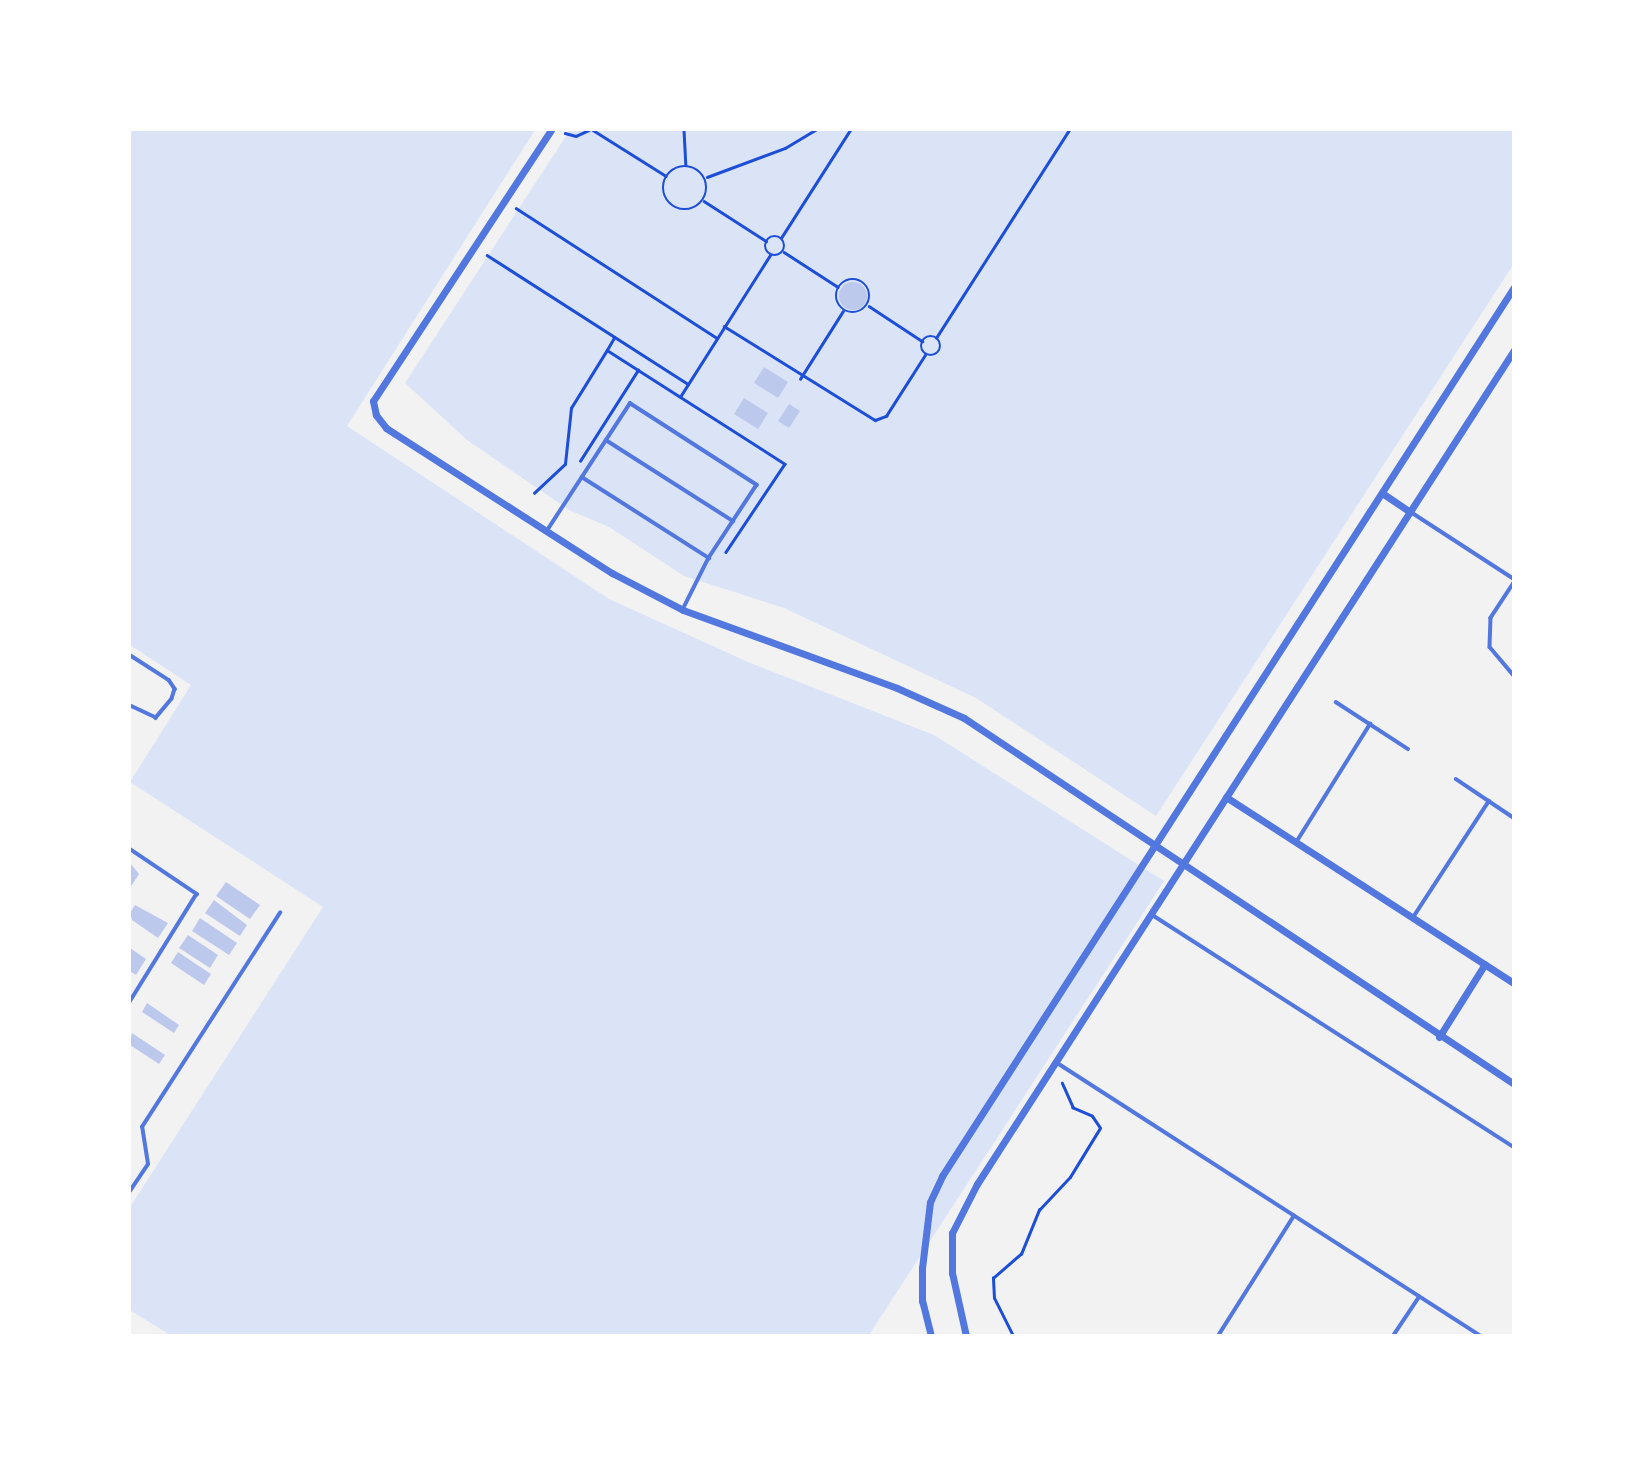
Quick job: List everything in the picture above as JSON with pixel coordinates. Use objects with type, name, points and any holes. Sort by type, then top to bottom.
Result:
[{"type":"street","points":[[551,130],[373,401],[376,415],[386,428],[612,573],[683,610],[885,683],[964,718],[1182,866],[1514,1084]]},
{"type":"street","points":[[931,1335],[922,1301],[922,1268],[930,1202],[942,1176],[1514,287]]},
{"type":"street","points":[[965,1335],[952,1273],[953,1233],[977,1184],[1514,350]]},
{"type":"street","points":[[1382,493],[1409,511]]},
{"type":"street","points":[[1226,797],[1514,983]]},
{"type":"street","points":[[1439,1037],[1485,964]]},
{"type":"lane","points":[[547,531],[630,403],[757,485],[709,558],[683,610]]},
{"type":"lane","points":[[606,440],[733,521]]},
{"type":"lane","points":[[582,477],[709,558]]},
{"type":"lane","points":[[1409,511],[1514,581],[1491,618],[1490,647],[1514,676]]},
{"type":"lane","points":[[130,654],[169,680],[175,689],[156,718],[130,706]]},
{"type":"lane","points":[[1336,702],[1408,749]]},
{"type":"lane","points":[[1296,842],[1370,724]]},
{"type":"lane","points":[[1456,779],[1514,818]]},
{"type":"lane","points":[[1413,918],[1489,801]]},
{"type":"lane","points":[[130,849],[197,894],[130,1002]]},
{"type":"lane","points":[[130,1191],[148,1164],[142,1128],[280,912]]},
{"type":"lane","points":[[1151,914],[1514,1147]]},
{"type":"lane","points":[[1056,1062],[1481,1335]]},
{"type":"lane","points":[[1218,1335],[1295,1216]]},
{"type":"lane","points":[[1393,1335],[1420,1296]]},
{"type":"path","points":[[565,133],[576,136],[591,130],[666,176]]},
{"type":"path","points":[[684,130],[686,166]]},
{"type":"path","points":[[705,178],[785,148],[815,130]]},
{"type":"path","points":[[838,287],[784,252],[781,238],[850,130]]},
{"type":"path","points":[[925,355],[939,352],[936,338],[1067,130]]},
{"type":"path","points":[[666,176],[686,166]]},
{"type":"path","points":[[686,166],[705,178]]},
{"type":"path","points":[[666,176],[665,198],[676,209],[691,210],[704,201]]},
{"type":"path","points":[[704,201],[705,178]]},
{"type":"path","points":[[704,201],[766,240],[781,238]]},
{"type":"path","points":[[516,208],[717,338]]},
{"type":"path","points":[[766,240],[770,255]]},
{"type":"path","points":[[607,350],[680,397],[770,255],[784,252]]},
{"type":"path","points":[[487,255],[688,384]]},
{"type":"path","points":[[852,278],[862,281],[871,295],[868,306],[859,313],[843,310],[837,302],[838,287],[852,278]]},
{"type":"path","points":[[724,326],[800,378],[875,420],[886,416],[925,355],[922,341],[868,306]]},
{"type":"path","points":[[800,378],[843,310]]},
{"type":"path","points":[[534,493],[565,464],[571,408],[615,337]]},
{"type":"path","points":[[922,341],[936,338]]},
{"type":"path","points":[[573,471],[638,370]]},
{"type":"path","points":[[756,446],[759,441]]},
{"type":"path","points":[[1013,1335],[994,1298],[993,1278],[1021,1254],[1039,1210],[1070,1178],[1100,1128],[1092,1116],[1073,1108],[1062,1083]]},
{"type":"shaded area","points":[[130,130],[535,130],[347,426],[609,599],[748,662],[934,735],[1164,881],[869,1335],[170,1335],[130,1310],[130,1207],[323,907],[130,782],[191,685],[130,645]]},
{"type":"shaded area","points":[[570,130],[1513,130],[1513,265],[1156,816],[976,698],[784,608],[684,576],[609,527],[569,510],[467,440],[405,383]]},
{"type":"building","points":[[853,282],[863,286],[867,296],[863,306],[853,310],[843,306],[839,296],[843,286]]},
{"type":"building","points":[[764,367],[788,382],[778,398],[754,383]]},
{"type":"building","points":[[744,398],[768,413],[758,429],[734,414]]},
{"type":"building","points":[[789,404],[800,411],[789,428],[778,421]]},
{"type":"building","points":[[130,863],[139,874],[130,888]]},
{"type":"building","points":[[226,882],[260,905],[250,919],[216,896]]},
{"type":"building","points":[[214,900],[247,925],[240,936],[205,913]]},
{"type":"building","points":[[135,905],[168,923],[158,938],[132,920],[130,913]]},
{"type":"building","points":[[200,918],[237,943],[229,955],[192,931]]},
{"type":"building","points":[[188,935],[218,955],[210,968],[179,948]]},
{"type":"building","points":[[130,948],[146,959],[136,975],[130,971]]},
{"type":"building","points":[[178,952],[211,974],[204,985],[171,963]]},
{"type":"building","points":[[147,1003],[179,1025],[174,1033],[142,1012]]},
{"type":"building","points":[[132,1033],[165,1055],[159,1064],[130,1045]]}]
